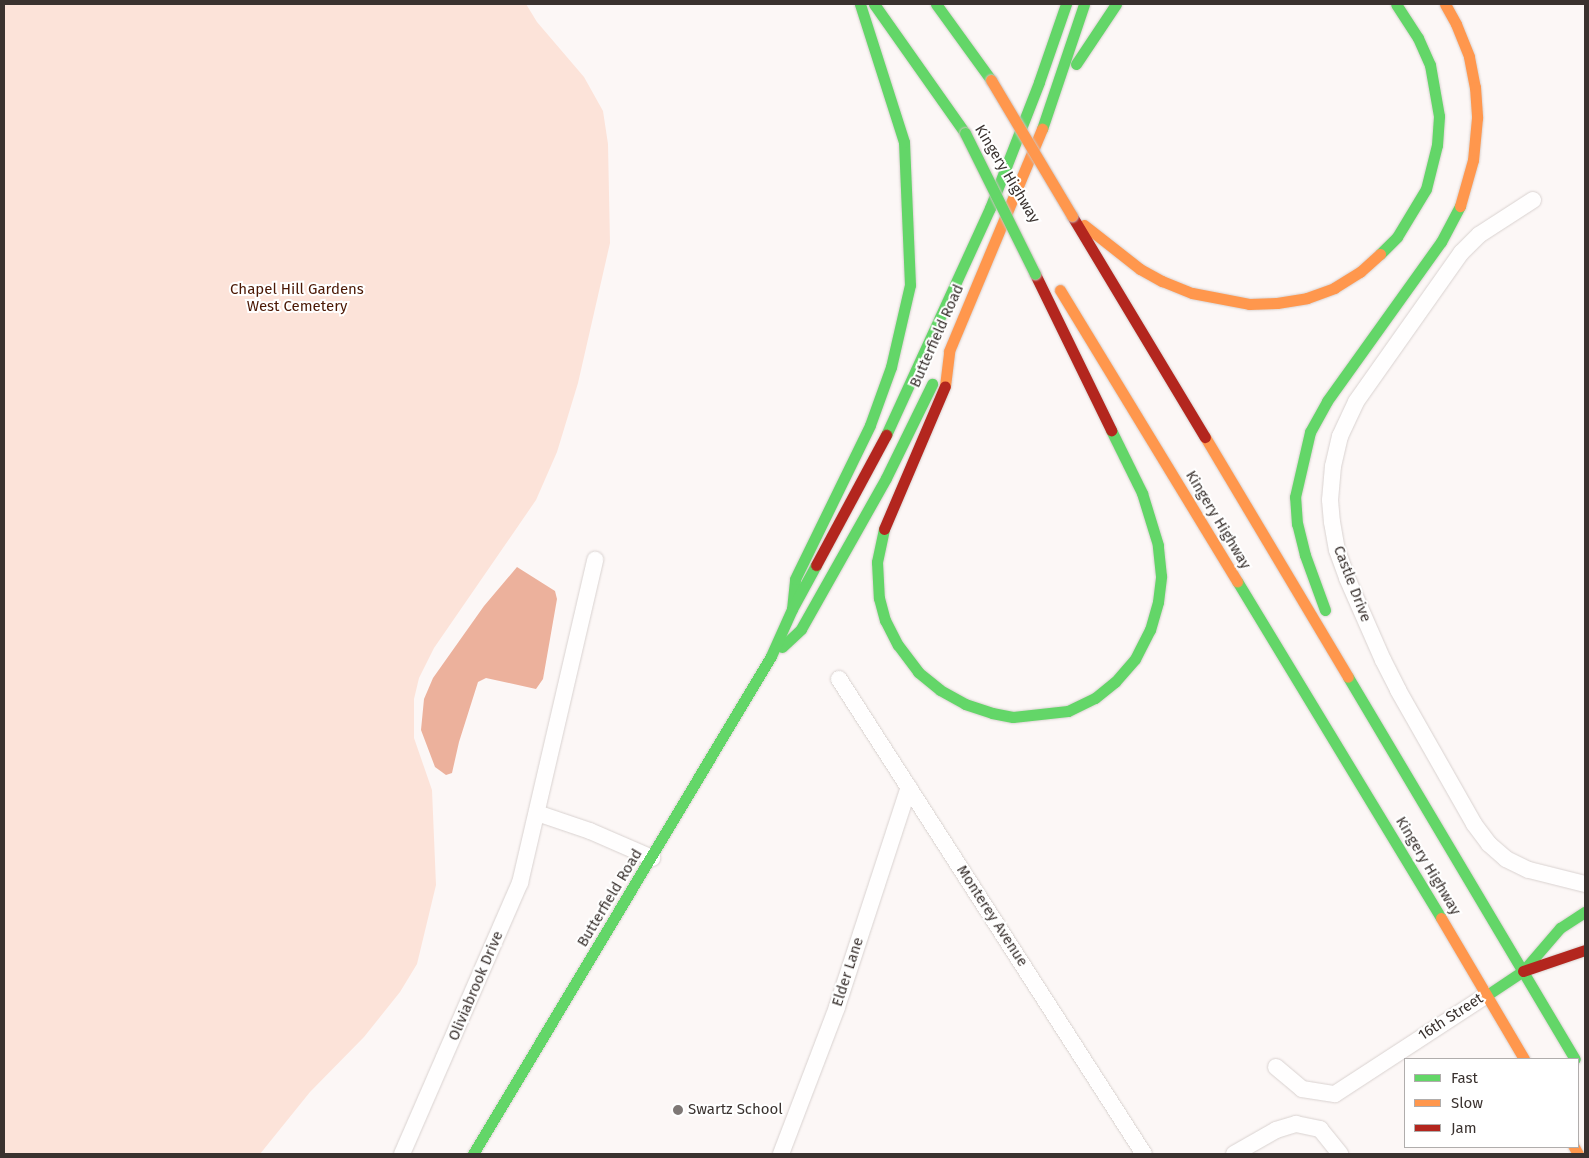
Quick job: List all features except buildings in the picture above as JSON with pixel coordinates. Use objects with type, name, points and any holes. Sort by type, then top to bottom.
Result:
[{"type":"main road","points":[[792,609],[794,579],[851,468],[882,392],[891,367],[910,285],[904,142],[860,4]]},
{"type":"main road","name":"Kingery Highway","points":[[874,4],[965,134],[1037,252]]},
{"type":"main road","name":"Kingery Highway","points":[[936,4],[991,80],[1268,540],[1573,1058]]},
{"type":"main road","name":"Butterfield Road","points":[[474,1154],[771,656],[792,609],[868,472],[906,395],[990,208],[1039,82],[1066,4]]},
{"type":"main road","name":"Butterfield Road","points":[[771,656],[801,629],[886,478],[949,351],[1049,113],[1084,4]]},
{"type":"main road","points":[[1049,113],[1090,40],[1116,4]]},
{"type":"main road","points":[[1072,216],[1140,269],[1192,293],[1220,300],[1249,304],[1277,303],[1308,298],[1334,288],[1360,272],[1397,237],[1413,213],[1426,189],[1437,145],[1439,116],[1430,65],[1418,38],[1396,4]]},
{"type":"main road","points":[[1436,825],[1332,627],[1316,590],[1297,524],[1295,497],[1310,432],[1327,401],[1441,242],[1462,201],[1473,160],[1477,118],[1475,86],[1469,57],[1456,24],[1445,4]]},
{"type":"main road","points":[[949,351],[946,383],[885,524],[879,544],[877,579],[885,620],[898,645],[918,672],[940,690],[965,704],[992,713],[1013,717],[1068,711],[1095,698],[1116,682],[1135,659],[1150,630],[1158,602],[1161,576],[1156,536],[1142,493],[965,134]]},
{"type":"main road","name":"Kingery Highway","points":[[1053,277],[1340,749],[1523,1058]]},
{"type":"main road","name":"16th Street","points":[[1487,994],[1523,970],[1560,928],[1585,912]]},
{"type":"main road","name":"16th Street","points":[[1523,970],[1585,950]]},
{"type":"street","name":"Castle Drive","points":[[1533,200],[1479,235],[1461,252],[1356,402],[1340,436],[1330,500],[1337,550],[1347,578],[1383,660],[1474,824],[1489,844],[1506,859],[1529,870],[1585,884]]},
{"type":"street","name":"Oliviabrook Drive","points":[[402,1154],[520,883],[595,560]]},
{"type":"street","name":"Monterey Avenue","points":[[839,679],[1144,1154]]},
{"type":"street","name":"Elder Lane","points":[[781,1154],[837,1007],[909,786]]},
{"type":"street","points":[[537,813],[590,831],[652,858]]},
{"type":"street","name":"16th Street","points":[[1276,1067],[1302,1089],[1335,1094],[1487,994]]},
{"type":"street","points":[[1234,1154],[1276,1130],[1296,1124],[1320,1130],[1340,1154]]},
{"type":"green space","name":"Chapel Hill Gardens West Cemetery","points":[[4,4],[526,4],[537,22],[584,77],[603,111],[608,144],[610,243],[578,383],[557,452],[536,500],[434,648],[419,678],[414,699],[414,738],[432,790],[436,885],[417,964],[400,992],[364,1037],[310,1092],[260,1154],[4,1154]]},
{"type":"shaded area","points":[[517,567],[555,591],[557,599],[543,679],[536,689],[486,678],[478,682],[459,742],[452,773],[446,775],[435,767],[421,730],[424,699],[433,678],[484,606]]},
{"type":"traffic: fast","points":[[792,609],[795,579],[870,425],[891,367],[910,285],[904,142],[860,4]]},
{"type":"traffic: fast","points":[[874,4],[965,133]]},
{"type":"traffic: fast","points":[[936,4],[991,80]]},
{"type":"traffic: fast","points":[[886,435],[990,208],[1039,82],[1066,4]]},
{"type":"traffic: fast","points":[[1042,129],[1084,4]]},
{"type":"traffic: fast","points":[[1076,64],[1116,4]]},
{"type":"traffic: fast","points":[[1380,254],[1397,237],[1426,189],[1437,145],[1439,116],[1430,65],[1418,38],[1396,4]]},
{"type":"traffic: fast","points":[[965,133],[1035,274]]},
{"type":"traffic: fast","points":[[1325,610],[1305,555],[1297,524],[1295,497],[1310,432],[1327,401],[1441,242],[1460,206]]},
{"type":"traffic: fast","points":[[782,647],[801,629],[886,478],[932,384]]},
{"type":"traffic: fast","points":[[884,529],[877,562],[879,598],[885,620],[898,645],[918,672],[940,690],[965,704],[992,713],[1013,717],[1068,711],[1095,698],[1115,682],[1135,659],[1150,630],[1158,602],[1161,576],[1158,545],[1142,493],[1111,430]]},
{"type":"traffic: fast","points":[[473,1154],[771,656],[792,609],[816,565]]},
{"type":"traffic: fast","points":[[1237,581],[1441,918]]},
{"type":"traffic: fast","points":[[1348,677],[1574,1058]]},
{"type":"traffic: fast","points":[[1487,995],[1523,971],[1560,928],[1585,912]]},
{"type":"traffic: slow","points":[[1445,4],[1456,24],[1469,57],[1475,87],[1477,118],[1473,160],[1460,206]]},
{"type":"traffic: slow","points":[[991,80],[1072,216]]},
{"type":"traffic: slow","points":[[945,386],[949,351],[1042,129]]},
{"type":"traffic: slow","points":[[1084,225],[1140,269],[1162,281],[1192,293],[1249,304],[1277,303],[1307,298],[1334,288],[1360,272],[1380,254]]},
{"type":"traffic: slow","points":[[1060,290],[1237,581]]},
{"type":"traffic: slow","points":[[1205,437],[1348,677]]},
{"type":"traffic: slow","points":[[1441,918],[1523,1058]]},
{"type":"traffic: slow","points":[[1575,1148],[1578,1154]]},
{"type":"traffic: jam","points":[[1072,216],[1205,437]]},
{"type":"traffic: jam","points":[[1035,274],[1111,430]]},
{"type":"traffic: jam","points":[[884,529],[945,386]]},
{"type":"traffic: jam","points":[[816,565],[886,435]]},
{"type":"traffic: jam","points":[[1523,971],[1585,950]]},
{"type":"place","name":"Swartz School","points":[[678,1110]]}]
